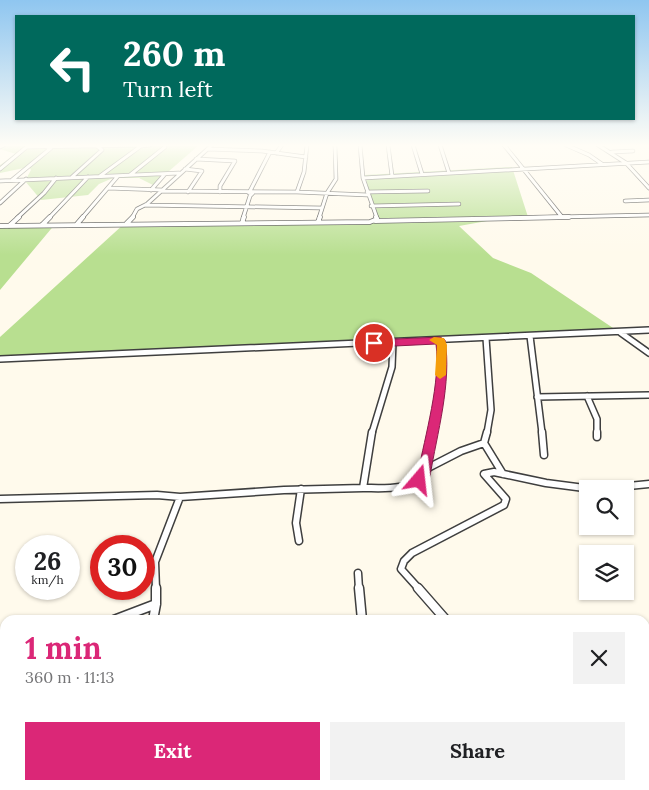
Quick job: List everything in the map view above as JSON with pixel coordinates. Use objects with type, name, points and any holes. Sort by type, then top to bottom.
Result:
[{"type":"street","points":[[0,204],[24,182]]},
{"type":"street","points":[[9,226],[44,193],[53,182]]},
{"type":"street","points":[[42,225],[83,182]]},
{"type":"street","points":[[77,224],[113,182]]},
{"type":"street","points":[[151,190],[158,182]]},
{"type":"street","points":[[146,205],[170,182]]},
{"type":"street","points":[[188,192],[195,182]]},
{"type":"street","points":[[220,192],[222,182]]},
{"type":"street","points":[[242,223],[246,206],[256,182]]},
{"type":"street","points":[[297,192],[300,182]]},
{"type":"street","points":[[318,222],[327,193],[334,182]]},
{"type":"street","points":[[364,182],[377,219],[374,222]]},
{"type":"street","points":[[534,182],[562,217]]},
{"type":"street","points":[[108,188],[251,193],[368,194],[428,191]]},
{"type":"street","points":[[151,190],[156,196]]},
{"type":"street","points":[[625,200],[649,200]]},
{"type":"street","points":[[371,206],[459,204]]},
{"type":"street","points":[[126,224],[138,208],[146,205],[322,208]]},
{"type":"street","points":[[0,226],[374,222],[649,215]]},
{"type":"street","points":[[0,359],[649,330]]},
{"type":"street","points":[[620,332],[649,353]]},
{"type":"street","points":[[530,336],[544,455]]},
{"type":"street","points":[[486,338],[491,410],[484,442],[503,474]]},
{"type":"street","points":[[0,499],[157,495],[180,497],[301,489],[404,486],[422,479],[425,472],[440,386],[442,352],[440,340]]},
{"type":"street","points":[[363,488],[373,428],[392,367],[393,342]]},
{"type":"street","points":[[537,396],[649,395]]},
{"type":"street","points":[[587,396],[597,419],[596,437]]},
{"type":"street","points":[[425,472],[466,446],[484,442]]},
{"type":"street","points":[[442,615],[401,569],[404,561],[412,553],[504,505],[506,499],[484,474],[494,472],[546,483],[579,487]]},
{"type":"street","points":[[634,485],[649,484]]},
{"type":"street","points":[[299,542],[296,524],[301,489]]},
{"type":"street","points":[[153,615],[156,604],[155,562],[180,497]]},
{"type":"street","points":[[358,573],[362,615]]},
{"type":"street","points":[[127,615],[156,604]]},
{"type":"green space","points":[[26,182],[104,182],[99,184],[88,195],[41,200]]},
{"type":"green space","points":[[367,182],[517,182],[528,217],[459,226],[493,258],[531,273],[619,332],[0,356],[0,337],[125,223],[376,220]]},
{"type":"green space","points":[[56,223],[0,290],[0,224]]},
{"type":"slow traffic","points":[[434,340],[440,340],[442,345],[440,375]]},
{"type":"route","points":[[374,343],[440,340],[442,345],[440,386],[433,414],[424,476],[419,480]]}]
